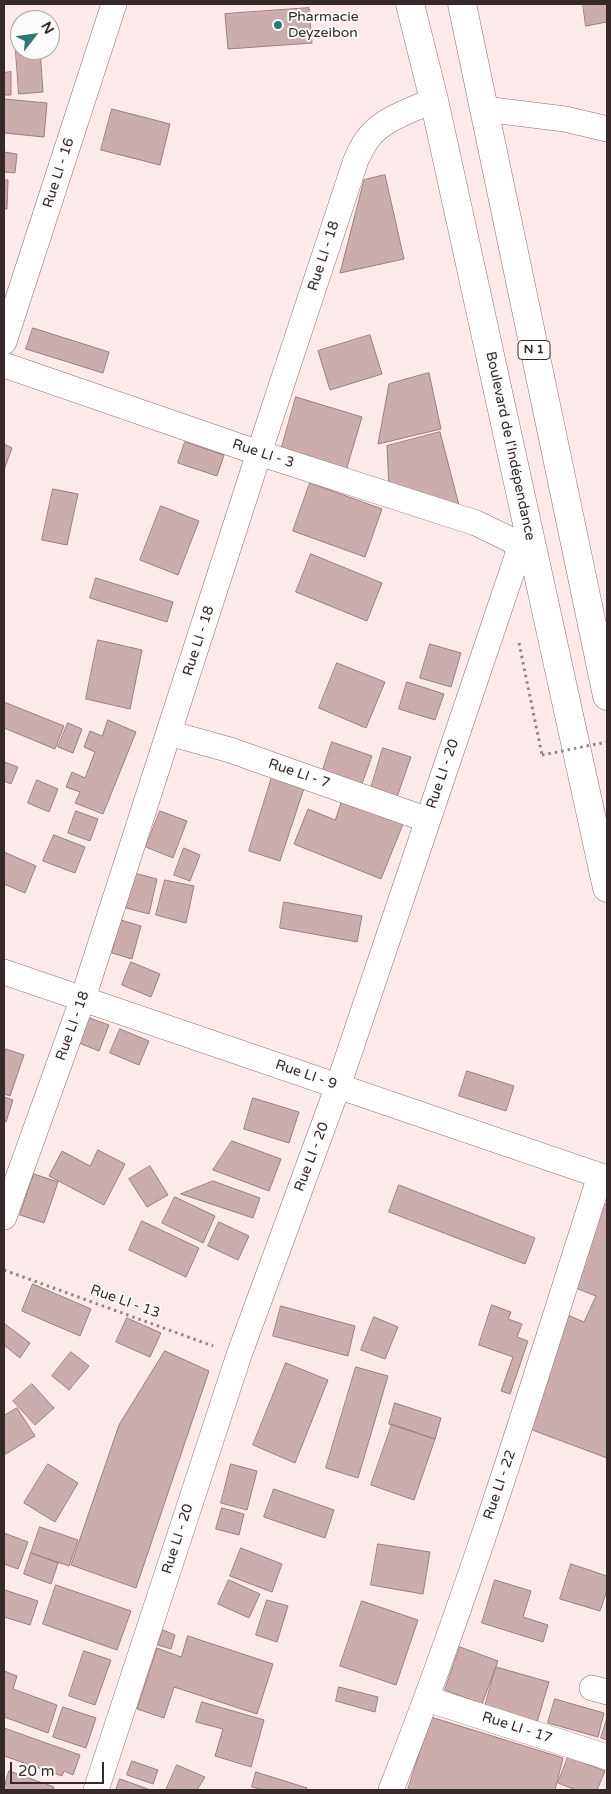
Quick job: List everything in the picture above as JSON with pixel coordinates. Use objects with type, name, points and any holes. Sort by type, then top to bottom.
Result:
[{"type":"main road","name":"Boulevard de l'Indépendance","points":[[410,4],[434,100],[528,557],[607,888]]},
{"type":"main road","name":"N 1","points":[[462,4],[607,696]]},
{"type":"street","name":"Rue LI - 16","points":[[4,342],[114,4]]},
{"type":"street","name":"Rue LI - 18","points":[[4,1217],[83,998],[356,160],[366,141],[377,130],[392,119],[434,100]]},
{"type":"street","points":[[484,109],[565,120],[607,129]]},
{"type":"street","name":"Rue LI - 3","points":[[4,365],[259,453],[476,523],[500,534],[528,557]]},
{"type":"street","name":"Rue LI - 20","points":[[96,1790],[239,1355],[338,1086],[428,820],[528,557]]},
{"type":"street","name":"Rue LI - 7","points":[[169,733],[230,750],[428,820]]},
{"type":"street","name":"Rue LI - 9","points":[[4,972],[603,1177]]},
{"type":"street","name":"Rue LI - 22","points":[[391,1790],[427,1699],[603,1177]]},
{"type":"street","name":"Rue LI - 17","points":[[427,1699],[607,1757]]},
{"type":"path","points":[[528,686],[542,755],[607,742]]},
{"type":"path","name":"Rue LI - 13","points":[[4,1270],[239,1355]]},
{"type":"building","points":[[583,4],[607,4],[607,22],[586,26]]},
{"type":"building","points":[[309,8],[312,43],[228,49],[225,14]]},
{"type":"building","points":[[17,60],[41,60],[43,92],[19,94]]},
{"type":"building","points":[[11,72],[11,95],[4,95],[4,73]]},
{"type":"building","points":[[4,99],[47,103],[44,137],[4,133]]},
{"type":"building","points":[[112,109],[170,124],[160,165],[101,150]]},
{"type":"building","points":[[4,152],[17,154],[15,173],[4,172]]},
{"type":"building","points":[[385,175],[404,259],[340,273],[364,180]]},
{"type":"building","points":[[4,180],[8,180],[7,209],[4,209]]},
{"type":"building","points":[[33,328],[109,352],[103,373],[26,349]]},
{"type":"building","points":[[370,335],[382,374],[330,390],[318,351]]},
{"type":"building","points":[[429,373],[441,429],[378,444],[389,384]]},
{"type":"building","points":[[296,397],[362,417],[345,474],[280,454]]},
{"type":"building","points":[[440,432],[461,513],[389,487],[387,446]]},
{"type":"building","points":[[185,442],[224,455],[217,476],[178,463]]},
{"type":"building","points":[[4,444],[12,448],[4,470]]},
{"type":"building","points":[[310,483],[382,509],[365,557],[293,531]]},
{"type":"building","points":[[53,489],[78,494],[67,545],[42,540]]},
{"type":"building","points":[[161,506],[199,521],[178,575],[140,560]]},
{"type":"building","points":[[311,554],[382,583],[367,621],[296,592]]},
{"type":"building","points":[[96,578],[173,602],[167,622],[90,598]]},
{"type":"building","points":[[98,640],[142,650],[130,709],[86,699]]},
{"type":"building","points":[[430,644],[461,653],[451,687],[420,678]]},
{"type":"building","points":[[337,663],[385,682],[366,728],[319,708]]},
{"type":"building","points":[[407,682],[444,694],[435,720],[399,709]]},
{"type":"building","points":[[4,702],[64,726],[55,749],[4,728]]},
{"type":"building","points":[[108,720],[136,732],[103,814],[75,803],[80,792],[66,787],[72,772],[85,778],[95,752],[84,747],[90,731],[102,736]]},
{"type":"building","points":[[68,723],[82,729],[73,753],[58,747]]},
{"type":"building","points":[[332,742],[372,756],[360,789],[321,776]]},
{"type":"building","points":[[383,748],[411,757],[397,797],[371,788]]},
{"type":"building","points":[[4,762],[18,767],[11,784],[4,781]]},
{"type":"building","points":[[272,777],[304,788],[280,861],[249,851]]},
{"type":"building","points":[[37,780],[58,789],[49,812],[28,803]]},
{"type":"building","points":[[344,795],[405,819],[381,879],[294,844],[308,809],[335,820]]},
{"type":"building","points":[[76,811],[98,819],[90,841],[68,833]]},
{"type":"building","points":[[160,811],[187,821],[173,858],[146,847]]},
{"type":"building","points":[[54,835],[85,847],[75,873],[43,861]]},
{"type":"building","points":[[184,848],[200,855],[190,881],[174,875]]},
{"type":"building","points":[[4,852],[36,866],[25,893],[4,884]]},
{"type":"building","points":[[134,873],[157,879],[149,914],[126,908]]},
{"type":"building","points":[[165,880],[194,886],[186,923],[156,915]]},
{"type":"building","points":[[284,902],[362,916],[357,942],[280,928]]},
{"type":"building","points":[[121,920],[141,926],[132,959],[112,953]]},
{"type":"building","points":[[131,962],[160,974],[151,997],[122,985]]},
{"type":"building","points":[[84,1016],[109,1025],[99,1051],[74,1041]]},
{"type":"building","points":[[120,1029],[149,1041],[139,1065],[110,1053]]},
{"type":"building","points":[[6,1049],[24,1055],[10,1096],[4,1094],[4,1055]]},
{"type":"building","points":[[467,1071],[514,1086],[506,1111],[459,1096]]},
{"type":"building","points":[[4,1097],[13,1100],[6,1122],[4,1121]]},
{"type":"building","points":[[253,1098],[299,1112],[289,1143],[244,1129]]},
{"type":"building","points":[[232,1141],[281,1159],[269,1191],[213,1170]]},
{"type":"building","points":[[98,1150],[125,1164],[104,1205],[49,1176],[62,1151],[90,1166]]},
{"type":"building","points":[[150,1166],[168,1195],[147,1207],[129,1179]]},
{"type":"building","points":[[34,1174],[58,1182],[44,1223],[20,1215]]},
{"type":"building","points":[[213,1181],[260,1198],[253,1218],[181,1194]]},
{"type":"building","points":[[399,1185],[535,1238],[525,1264],[389,1212]]},
{"type":"building","points":[[175,1197],[215,1216],[203,1243],[162,1223]]},
{"type":"building","points":[[603,1203],[607,1205],[607,1458],[527,1428],[563,1313],[584,1322],[596,1296],[573,1287]]},
{"type":"building","points":[[142,1221],[199,1248],[186,1277],[129,1250]]},
{"type":"building","points":[[219,1222],[249,1236],[238,1260],[208,1246]]},
{"type":"building","points":[[33,1284],[91,1309],[80,1336],[22,1311]]},
{"type":"building","points":[[492,1305],[511,1312],[508,1319],[522,1324],[517,1337],[528,1341],[510,1394],[501,1391],[513,1357],[479,1345]]},
{"type":"building","points":[[281,1306],[355,1326],[348,1356],[273,1336]]},
{"type":"building","points":[[374,1317],[398,1327],[385,1359],[361,1350]]},
{"type":"building","points":[[127,1318],[161,1333],[150,1357],[116,1342]]},
{"type":"building","points":[[5,1324],[30,1343],[20,1358],[4,1345]]},
{"type":"building","points":[[165,1351],[209,1371],[136,1588],[71,1565],[119,1425]]},
{"type":"building","points":[[71,1352],[89,1366],[69,1390],[52,1376]]},
{"type":"building","points":[[286,1363],[328,1380],[295,1463],[253,1445]]},
{"type":"building","points":[[356,1367],[388,1376],[358,1478],[326,1468]]},
{"type":"building","points":[[32,1384],[54,1408],[35,1425],[13,1401]]},
{"type":"building","points":[[395,1403],[441,1418],[435,1439],[389,1424]]},
{"type":"building","points":[[17,1408],[35,1436],[4,1455],[4,1416]]},
{"type":"building","points":[[392,1424],[435,1439],[414,1500],[371,1485]]},
{"type":"building","points":[[48,1464],[78,1483],[55,1522],[24,1503]]},
{"type":"building","points":[[231,1464],[257,1471],[247,1510],[221,1503]]},
{"type":"building","points":[[274,1489],[334,1510],[325,1538],[264,1517]]},
{"type":"building","points":[[222,1508],[244,1514],[239,1535],[216,1529]]},
{"type":"building","points":[[40,1527],[78,1540],[69,1566],[31,1553]]},
{"type":"building","points":[[4,1533],[28,1542],[18,1569],[4,1564]]},
{"type":"building","points":[[378,1544],[430,1552],[423,1594],[371,1585]]},
{"type":"building","points":[[241,1548],[282,1564],[272,1592],[230,1576]]},
{"type":"building","points":[[31,1553],[58,1563],[51,1584],[24,1574]]},
{"type":"building","points":[[571,1564],[607,1576],[607,1590],[600,1611],[560,1599]]},
{"type":"building","points":[[229,1580],[260,1594],[249,1618],[218,1604]]},
{"type":"building","points":[[495,1580],[531,1591],[523,1617],[548,1625],[543,1642],[482,1623]]},
{"type":"building","points":[[56,1585],[131,1611],[117,1650],[43,1624]]},
{"type":"building","points":[[5,1590],[38,1601],[30,1625],[4,1617]]},
{"type":"building","points":[[267,1600],[288,1606],[277,1642],[256,1635]]},
{"type":"building","points":[[362,1601],[418,1620],[396,1685],[340,1666]]},
{"type":"building","points":[[163,1630],[175,1635],[171,1649],[158,1645]]},
{"type":"building","points":[[188,1636],[273,1664],[257,1714],[174,1687],[164,1718],[137,1709],[157,1648],[181,1657]]},
{"type":"building","points":[[460,1647],[498,1661],[482,1704],[445,1690]]},
{"type":"building","points":[[84,1651],[111,1660],[95,1705],[69,1696]]},
{"type":"building","points":[[496,1667],[549,1682],[537,1722],[485,1706]]},
{"type":"building","points":[[4,1671],[17,1676],[13,1689],[57,1705],[48,1733],[4,1717]]},
{"type":"building","points":[[339,1687],[378,1697],[375,1712],[336,1701]]},
{"type":"building","points":[[555,1699],[604,1713],[598,1737],[548,1723]]},
{"type":"building","points":[[202,1702],[264,1720],[251,1767],[215,1756],[223,1729],[196,1722]]},
{"type":"building","points":[[63,1707],[96,1718],[86,1748],[53,1737]]},
{"type":"building","points":[[431,1717],[563,1758],[555,1790],[408,1790]]},
{"type":"building","points":[[607,1718],[607,1740],[601,1738]]},
{"type":"building","points":[[4,1728],[80,1755],[73,1775],[64,1771],[62,1776],[4,1756]]},
{"type":"building","points":[[568,1757],[605,1771],[597,1790],[576,1790],[558,1783]]},
{"type":"building","points":[[132,1761],[158,1770],[153,1784],[127,1775]]},
{"type":"building","points":[[177,1765],[205,1777],[197,1790],[166,1790]]},
{"type":"building","points":[[9,1771],[54,1787],[53,1790],[4,1790]]},
{"type":"building","points":[[256,1772],[307,1788],[306,1790],[263,1790],[252,1787]]},
{"type":"building","points":[[120,1779],[148,1789],[148,1790],[116,1790]]},
{"type":"place","name":"Pharmacie Deyzeibon","points":[[278,25]]}]
